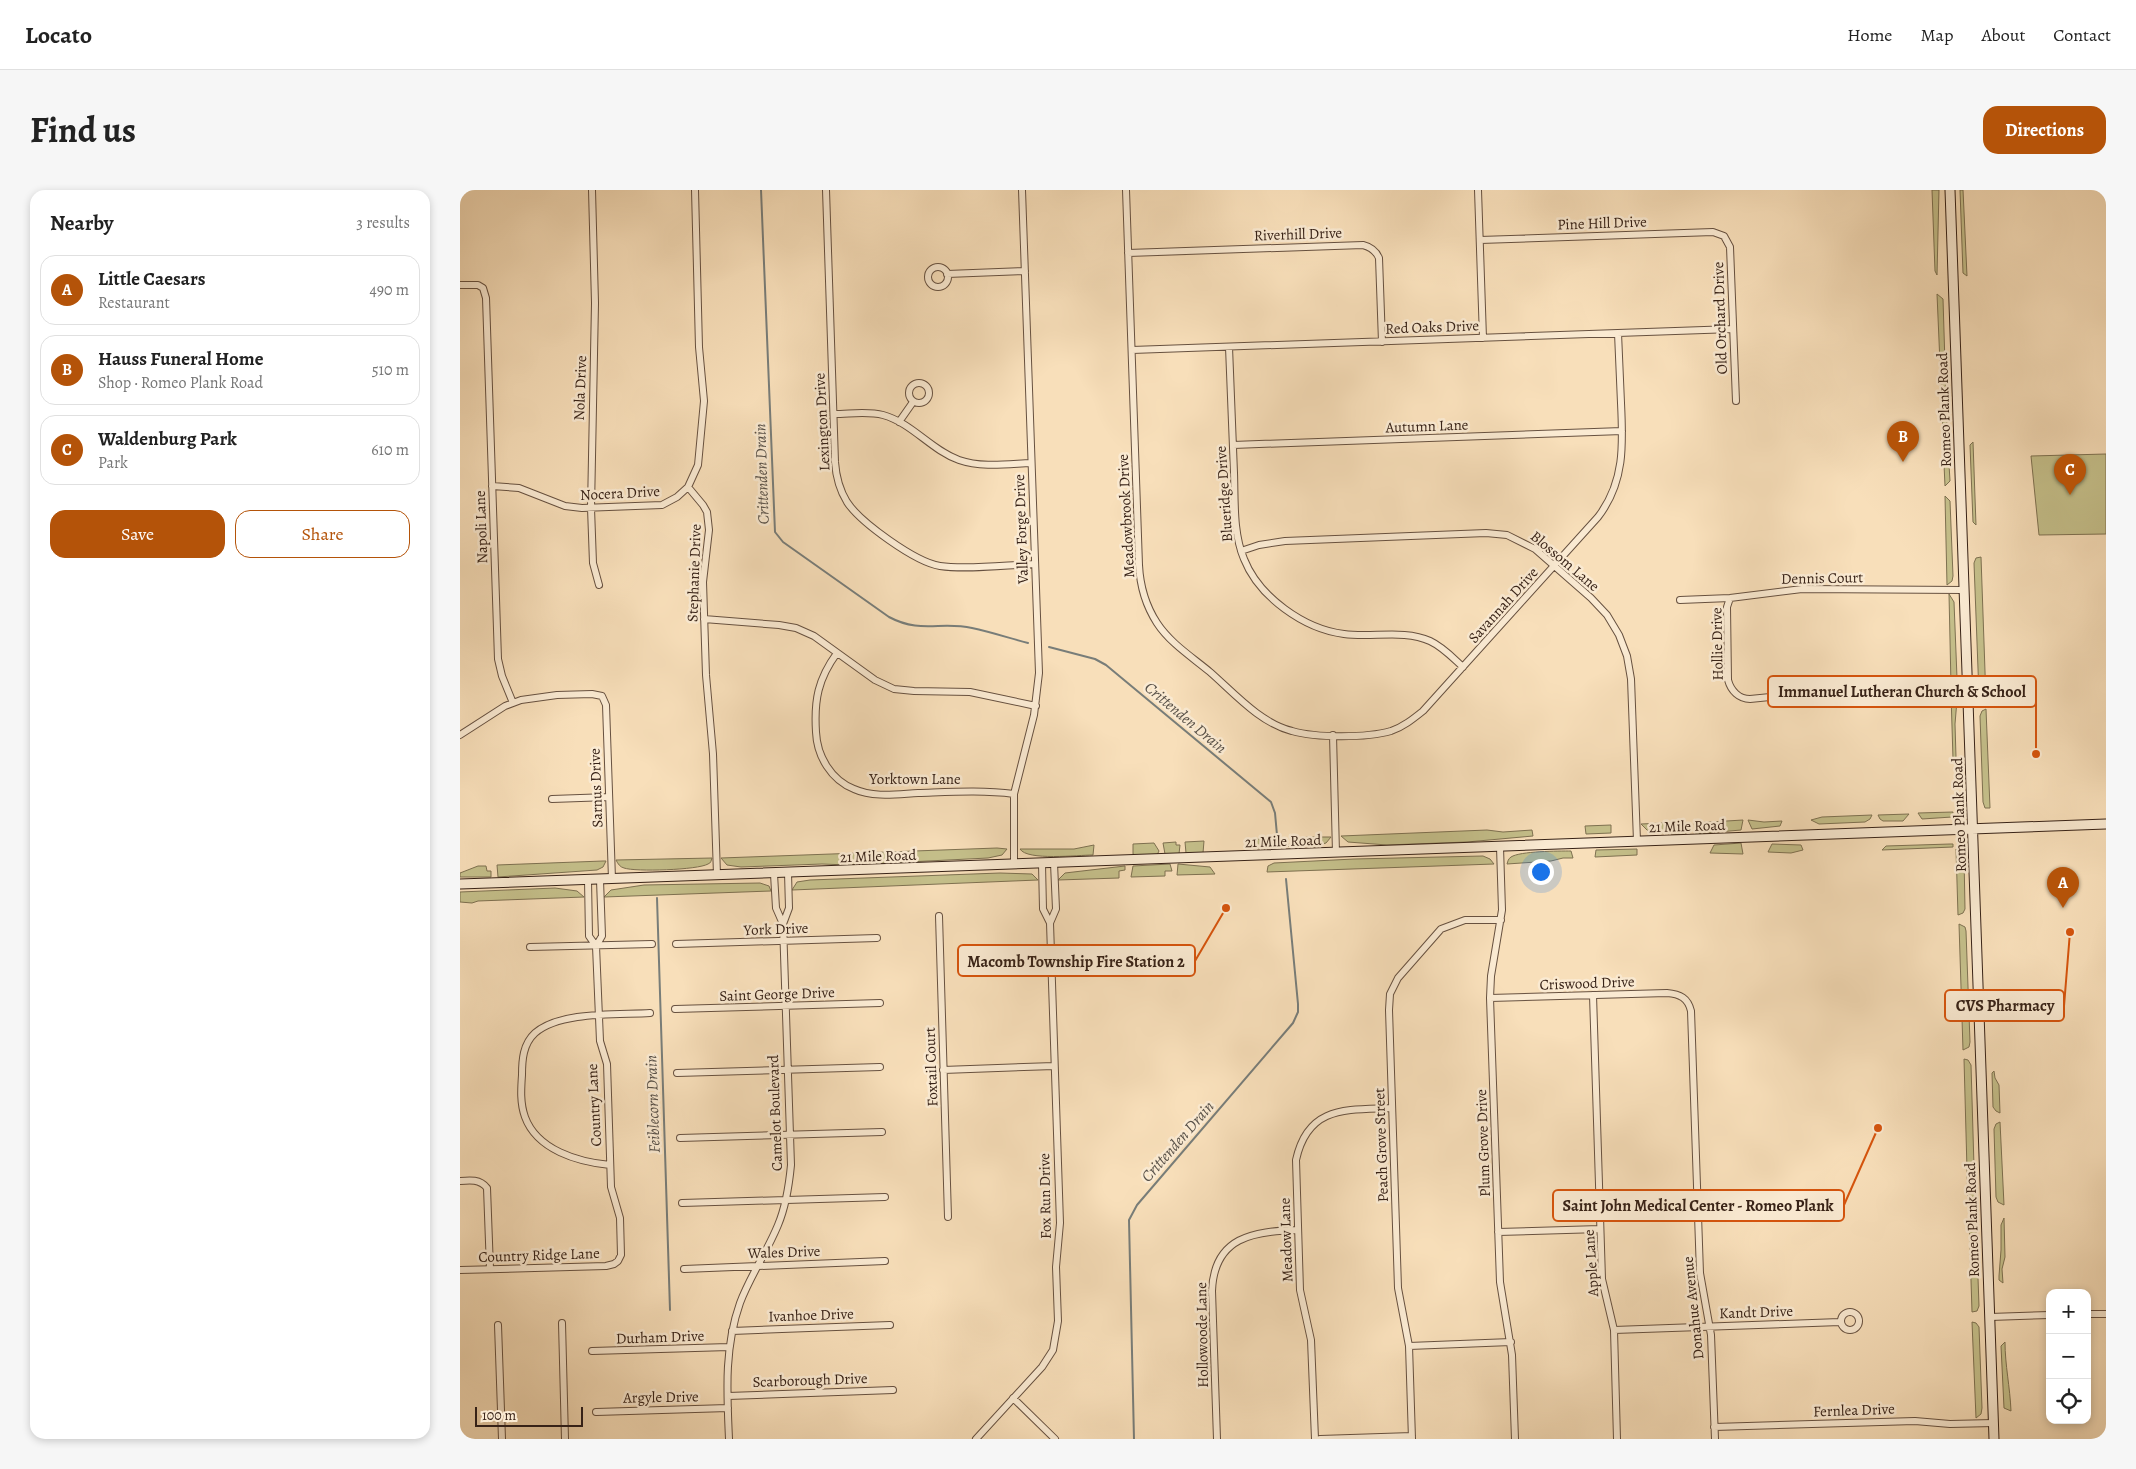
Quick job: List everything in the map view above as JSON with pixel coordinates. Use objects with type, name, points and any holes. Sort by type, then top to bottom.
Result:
[{"type":"street","name":"Nola Drive","points":[[592,190],[595,303],[591,508],[593,563],[599,586]]},
{"type":"street","points":[[688,487],[698,465],[703,413],[695,190]]},
{"type":"street","name":"Lexington Drive","points":[[826,190],[835,462],[838,484],[847,502],[870,525],[913,555],[932,564],[952,567],[1035,564]]},
{"type":"street","name":"Valley Forge Drive","points":[[1014,865],[1014,794],[1036,706],[1039,673],[1022,190]]},
{"type":"street","name":"Meadowbrook Drive","points":[[1126,190],[1140,576],[1144,594],[1153,615],[1171,639],[1264,717],[1292,731],[1333,735]]},
{"type":"street","points":[[1478,190],[1483,338]]},
{"type":"street","name":"Romeo Plank Road","points":[[1950,190],[1994,1439]]},
{"type":"street","name":"Pine Hill Drive","points":[[1480,240],[1713,232],[1724,236]]},
{"type":"street","name":"Old Orchard Drive","points":[[1724,236],[1730,247],[1736,401]]},
{"type":"street","name":"Riverhill Drive","points":[[1128,253],[1364,244],[1373,249],[1379,258],[1382,342]]},
{"type":"street","points":[[947,274],[1025,271]]},
{"type":"street","name":"Napoli Lane","points":[[460,285],[478,285],[483,288],[486,298],[498,659],[512,703]]},
{"type":"street","name":"Red Oaks Drive","points":[[1132,350],[1733,329]]},
{"type":"street","name":"Savannah Drive","points":[[1333,735],[1379,733],[1402,726],[1423,711],[1598,517],[1610,498],[1622,463],[1618,333]]},
{"type":"street","name":"Blueridge Drive","points":[[1229,348],[1235,520],[1241,552],[1248,568],[1260,584],[1278,602],[1304,621],[1341,634],[1400,635],[1421,638],[1439,647],[1463,667]]},
{"type":"street","points":[[899,422],[913,402]]},
{"type":"street","points":[[834,414],[872,413],[891,418],[958,460],[979,464],[1031,463]]},
{"type":"street","name":"Autumn Lane","points":[[1233,445],[1622,431]]},
{"type":"street","name":"Nocera Drive","points":[[492,486],[519,488],[565,506],[591,508],[662,504],[677,497],[688,487]]},
{"type":"street","name":"Stephanie Drive","points":[[688,487],[703,505],[710,530],[704,570],[704,620],[706,675],[713,754],[718,875]]},
{"type":"street","name":"Blossom Lane","points":[[1241,552],[1259,545],[1285,541],[1498,533],[1526,542],[1555,566],[1607,615],[1619,635],[1627,656],[1631,679],[1637,841]]},
{"type":"street","name":"Dennis Court","points":[[1680,600],[1730,598],[1802,589],[1964,590]]},
{"type":"street","name":"Hollie Drive","points":[[1730,598],[1727,607],[1728,680],[1733,690],[1746,699],[1842,690],[1968,690]]},
{"type":"street","points":[[704,620],[787,626],[814,636],[875,680],[894,689],[914,692],[970,692],[1036,706]]},
{"type":"street","name":"Yorktown Lane","points":[[837,653],[825,669],[818,690],[816,730],[823,759],[839,780],[854,790],[874,794],[973,791],[1014,794]]},
{"type":"street","name":"Sarnus Drive","points":[[512,703],[544,696],[592,694],[602,696],[606,705],[612,879]]},
{"type":"street","points":[[460,735],[512,703]]},
{"type":"street","points":[[1333,735],[1336,853]]},
{"type":"street","points":[[552,799],[609,797]]},
{"type":"street","name":"21 Mile Road","points":[[460,884],[2106,824]]},
{"type":"street","name":"Plum Grove Drive","points":[[1500,847],[1501,920],[1491,976],[1490,998],[1501,1295],[1511,1342],[1515,1439]]},
{"type":"street","name":"Fox Run Drive","points":[[976,1439],[1048,1358],[1053,1350],[1058,1331],[1056,1267],[1060,1223],[1050,923],[1056,909],[1054,863]]},
{"type":"street","name":"Fox Run Drive","points":[[1042,864],[1043,909],[1050,923]]},
{"type":"street","name":"Camelot Boulevard","points":[[729,1439],[729,1347],[732,1330],[740,1302],[778,1225],[786,1199],[791,1165],[783,941],[783,924],[789,908],[788,873]]},
{"type":"street","name":"Camelot Boulevard","points":[[774,874],[776,908],[783,924]]},
{"type":"street","name":"Country Lane","points":[[588,880],[589,936],[596,946],[600,1041],[607,1064],[610,1164],[613,1197],[620,1218],[621,1251],[618,1261]]},
{"type":"street","name":"Country Lane","points":[[596,946],[602,936],[600,880]]},
{"type":"street","points":[[588,916],[601,916]]},
{"type":"street","name":"Foxtail Court","points":[[939,916],[948,1217]]},
{"type":"street","name":"Peach Grove Street","points":[[1412,1438],[1409,1346],[1398,1288],[1390,994],[1398,978],[1435,935],[1447,926],[1465,920],[1501,920]]},
{"type":"street","name":"York Drive","points":[[676,944],[877,938]]},
{"type":"street","points":[[530,947],[652,944]]},
{"type":"street","name":"Criswood Drive","points":[[1490,998],[1667,993],[1684,997]]},
{"type":"street","name":"Apple Lane","points":[[1593,995],[1603,1288],[1614,1330],[1617,1439]]},
{"type":"street","name":"Donahue Avenue","points":[[1684,997],[1691,1012],[1700,1283],[1710,1326],[1715,1439]]},
{"type":"street","name":"Saint George Drive","points":[[675,1009],[880,1003]]},
{"type":"street","points":[[610,1164],[573,1158],[541,1139],[529,1125],[525,1117],[521,1097],[523,1054],[535,1032],[561,1021],[599,1016],[650,1013]]},
{"type":"street","points":[[943,1070],[1054,1066]]},
{"type":"street","points":[[678,1073],[880,1067]]},
{"type":"street","name":"Meadow Lane","points":[[1315,1439],[1311,1340],[1301,1298],[1296,1160],[1301,1144],[1306,1136],[1320,1121],[1335,1112],[1344,1109],[1392,1108]]},
{"type":"street","points":[[680,1138],[882,1132]]},
{"type":"street","points":[[460,1181],[478,1181],[487,1188],[490,1269]]},
{"type":"street","points":[[682,1203],[885,1197]]},
{"type":"street","points":[[1498,1232],[1600,1229]]},
{"type":"street","name":"Hollowoode Lane","points":[[1217,1439],[1212,1291],[1214,1272],[1228,1249],[1242,1238],[1261,1232],[1298,1230]]},
{"type":"street","name":"Country Ridge Lane","points":[[460,1270],[606,1266],[618,1261]]},
{"type":"street","name":"Wales Drive","points":[[684,1268],[885,1261]]},
{"type":"street","points":[[2091,1314],[2106,1314]]},
{"type":"street","points":[[1990,1317],[2046,1315]]},
{"type":"street","name":"Kandt Drive","points":[[1614,1330],[1840,1322]]},
{"type":"street","points":[[562,1323],[565,1439]]},
{"type":"street","points":[[498,1325],[502,1439]]},
{"type":"street","name":"Ivanhoe Drive","points":[[732,1330],[890,1325]]},
{"type":"street","points":[[1409,1346],[1511,1342]]},
{"type":"street","name":"Durham Drive","points":[[592,1351],[729,1347]]},
{"type":"street","name":"Scarborough Drive","points":[[728,1396],[893,1390]]},
{"type":"street","points":[[1013,1398],[1055,1439]]},
{"type":"street","name":"Argyle Drive","points":[[596,1412],[728,1408]]},
{"type":"street","name":"Fernlea Drive","points":[[1714,1427],[1915,1421],[1950,1424],[1994,1423]]},
{"type":"street","points":[[1320,1439],[1412,1438]]},
{"type":"shaded area","points":[[1932,190],[1939,190],[1937,275],[1935,271]]},
{"type":"shaded area","points":[[1960,190],[1963,190],[1967,276],[1963,273]]},
{"type":"shaded area","points":[[1937,294],[1943,299],[1947,429],[1943,433]]},
{"type":"shaded area","points":[[1973,442],[1976,525],[1973,522],[1970,445]]},
{"type":"shaded area","points":[[1943,443],[1948,447],[1950,481],[1945,486]]},
{"type":"shaded area","points":[[2106,454],[2106,534],[2039,535],[2031,456]]},
{"type":"shaded area","points":[[1945,496],[1950,501],[1953,576],[1952,581],[1947,585]]},
{"type":"shaded area","points":[[1981,557],[1986,700],[1981,699],[1979,695],[1974,563],[1976,558]]},
{"type":"shaded area","points":[[1949,594],[1954,602],[1957,678],[1951,686]]},
{"type":"shaded area","points":[[1951,694],[1957,700],[1955,724],[1956,757],[1953,759]]},
{"type":"shaded area","points":[[1986,709],[1990,808],[1985,808],[1983,802],[1980,716],[1982,711]]},
{"type":"shaded area","points":[[1953,812],[1952,817],[1922,819],[1918,813]]},
{"type":"shaded area","points":[[1909,814],[1903,821],[1883,821],[1878,815]]},
{"type":"shaded area","points":[[1872,815],[1865,822],[1819,824],[1811,820],[1822,817]]},
{"type":"shaded area","points":[[1743,820],[1741,830],[1696,834],[1694,823]]},
{"type":"shaded area","points":[[1748,820],[1764,822],[1782,821],[1780,826],[1752,829]]},
{"type":"shaded area","points":[[1686,823],[1686,835],[1648,831],[1641,824]]},
{"type":"shaded area","points":[[1611,825],[1611,833],[1586,834],[1585,826]]},
{"type":"shaded area","points":[[1487,830],[1503,832],[1532,830],[1533,836],[1467,842],[1387,845],[1348,842],[1341,836]]},
{"type":"shaded area","points":[[1307,837],[1331,837],[1326,843],[1318,845],[1257,848],[1253,844],[1253,839],[1263,839],[1274,845],[1297,844]]},
{"type":"shaded area","points":[[1204,841],[1203,853],[1186,853],[1185,842]]},
{"type":"shaded area","points":[[1176,842],[1176,845],[1180,845],[1179,854],[1165,854],[1163,843]]},
{"type":"shaded area","points":[[1154,843],[1159,851],[1157,855],[1133,854],[1133,844]]},
{"type":"shaded area","points":[[1741,843],[1743,854],[1710,853],[1714,845]]},
{"type":"shaded area","points":[[1772,844],[1801,845],[1803,850],[1791,853],[1768,852]]},
{"type":"shaded area","points":[[1953,844],[1953,847],[1882,850],[1886,846]]},
{"type":"shaded area","points":[[1094,845],[1093,855],[1042,856],[1025,853],[1020,849],[1074,849]]},
{"type":"shaded area","points":[[1007,849],[1002,855],[988,858],[848,865],[741,867],[727,865],[721,858]]},
{"type":"shaded area","points":[[1637,849],[1637,855],[1595,857],[1596,850]]},
{"type":"shaded area","points":[[1956,849],[1961,849],[1964,856],[1965,909],[1963,913],[1958,915]]},
{"type":"shaded area","points":[[1571,851],[1573,858],[1507,864],[1511,857],[1516,855]]},
{"type":"shaded area","points":[[1483,856],[1490,859],[1494,864],[1267,872],[1268,866],[1274,863]]},
{"type":"shaded area","points":[[712,858],[710,863],[702,866],[653,870],[624,868],[616,860]]},
{"type":"shaded area","points":[[606,861],[603,867],[597,870],[498,877],[497,865]]},
{"type":"shaded area","points":[[1170,864],[1172,871],[1165,871],[1165,876],[1131,877],[1133,866]]},
{"type":"shaded area","points":[[1178,864],[1210,867],[1215,874],[1177,875]]},
{"type":"shaded area","points":[[478,866],[486,866],[487,871],[491,871],[491,877],[460,877],[460,873]]},
{"type":"shaded area","points":[[1125,866],[1125,870],[1119,871],[1119,878],[1058,880],[1065,873]]},
{"type":"shaded area","points":[[1000,873],[1032,874],[1038,880],[792,890],[797,882],[810,880]]},
{"type":"shaded area","points":[[760,883],[769,886],[771,891],[604,897],[611,890],[644,885]]},
{"type":"shaded area","points":[[555,888],[577,891],[584,897],[460,902],[460,892]]},
{"type":"shaded area","points":[[1959,924],[1965,927],[1966,931],[1970,1042],[1969,1047],[1963,1050]]},
{"type":"shaded area","points":[[1964,1059],[1968,1060],[1971,1065],[1975,1201],[1973,1205],[1968,1207]]},
{"type":"shaded area","points":[[1994,1071],[1999,1085],[2000,1113],[1993,1107],[1992,1073]]},
{"type":"shaded area","points":[[2000,1122],[2004,1205],[1998,1202],[1996,1197],[1994,1129],[1996,1124]]},
{"type":"shaded area","points":[[1969,1217],[1973,1218],[1976,1222],[1979,1306],[1977,1311],[1972,1312]]},
{"type":"shaded area","points":[[2004,1218],[2005,1257],[2002,1269],[2003,1283],[1999,1280],[1999,1276],[2001,1225]]},
{"type":"shaded area","points":[[1972,1322],[1976,1323],[1979,1327],[1982,1408],[1981,1414],[1976,1418]]},
{"type":"shaded area","points":[[2005,1342],[2011,1411],[2004,1408],[2001,1346]]},
{"type":"waterway","name":"Crittenden Drain","points":[[761,190],[775,532],[783,542],[889,617],[900,622],[921,626],[961,626],[1028,643]]},
{"type":"waterway","name":"Crittenden Drain","points":[[1049,647],[1095,659],[1106,665],[1271,802],[1275,813],[1277,835]]},
{"type":"waterway","name":"Crittenden Drain","points":[[1134,1439],[1129,1220],[1137,1205],[1293,1023],[1298,1012],[1298,1004],[1286,879]]},
{"type":"waterway","name":"Feiblecorn Drain","points":[[657,898],[670,1310]]},
{"type":"place","name":"Hauss Funeral Home","points":[[1903,462]]},
{"type":"place","name":"Waldenburg Park","points":[[2070,495]]},
{"type":"place","name":"Immanuel Lutheran Church & School","points":[[2036,754]]},
{"type":"place","name":"Macomb Township Fire Station 2","points":[[1226,908]]},
{"type":"place","name":"Little Caesars","points":[[2063,908]]},
{"type":"place","name":"CVS Pharmacy","points":[[2070,932]]},
{"type":"place","name":"Saint John Medical Center - Romeo Plank","points":[[1878,1128]]}]
